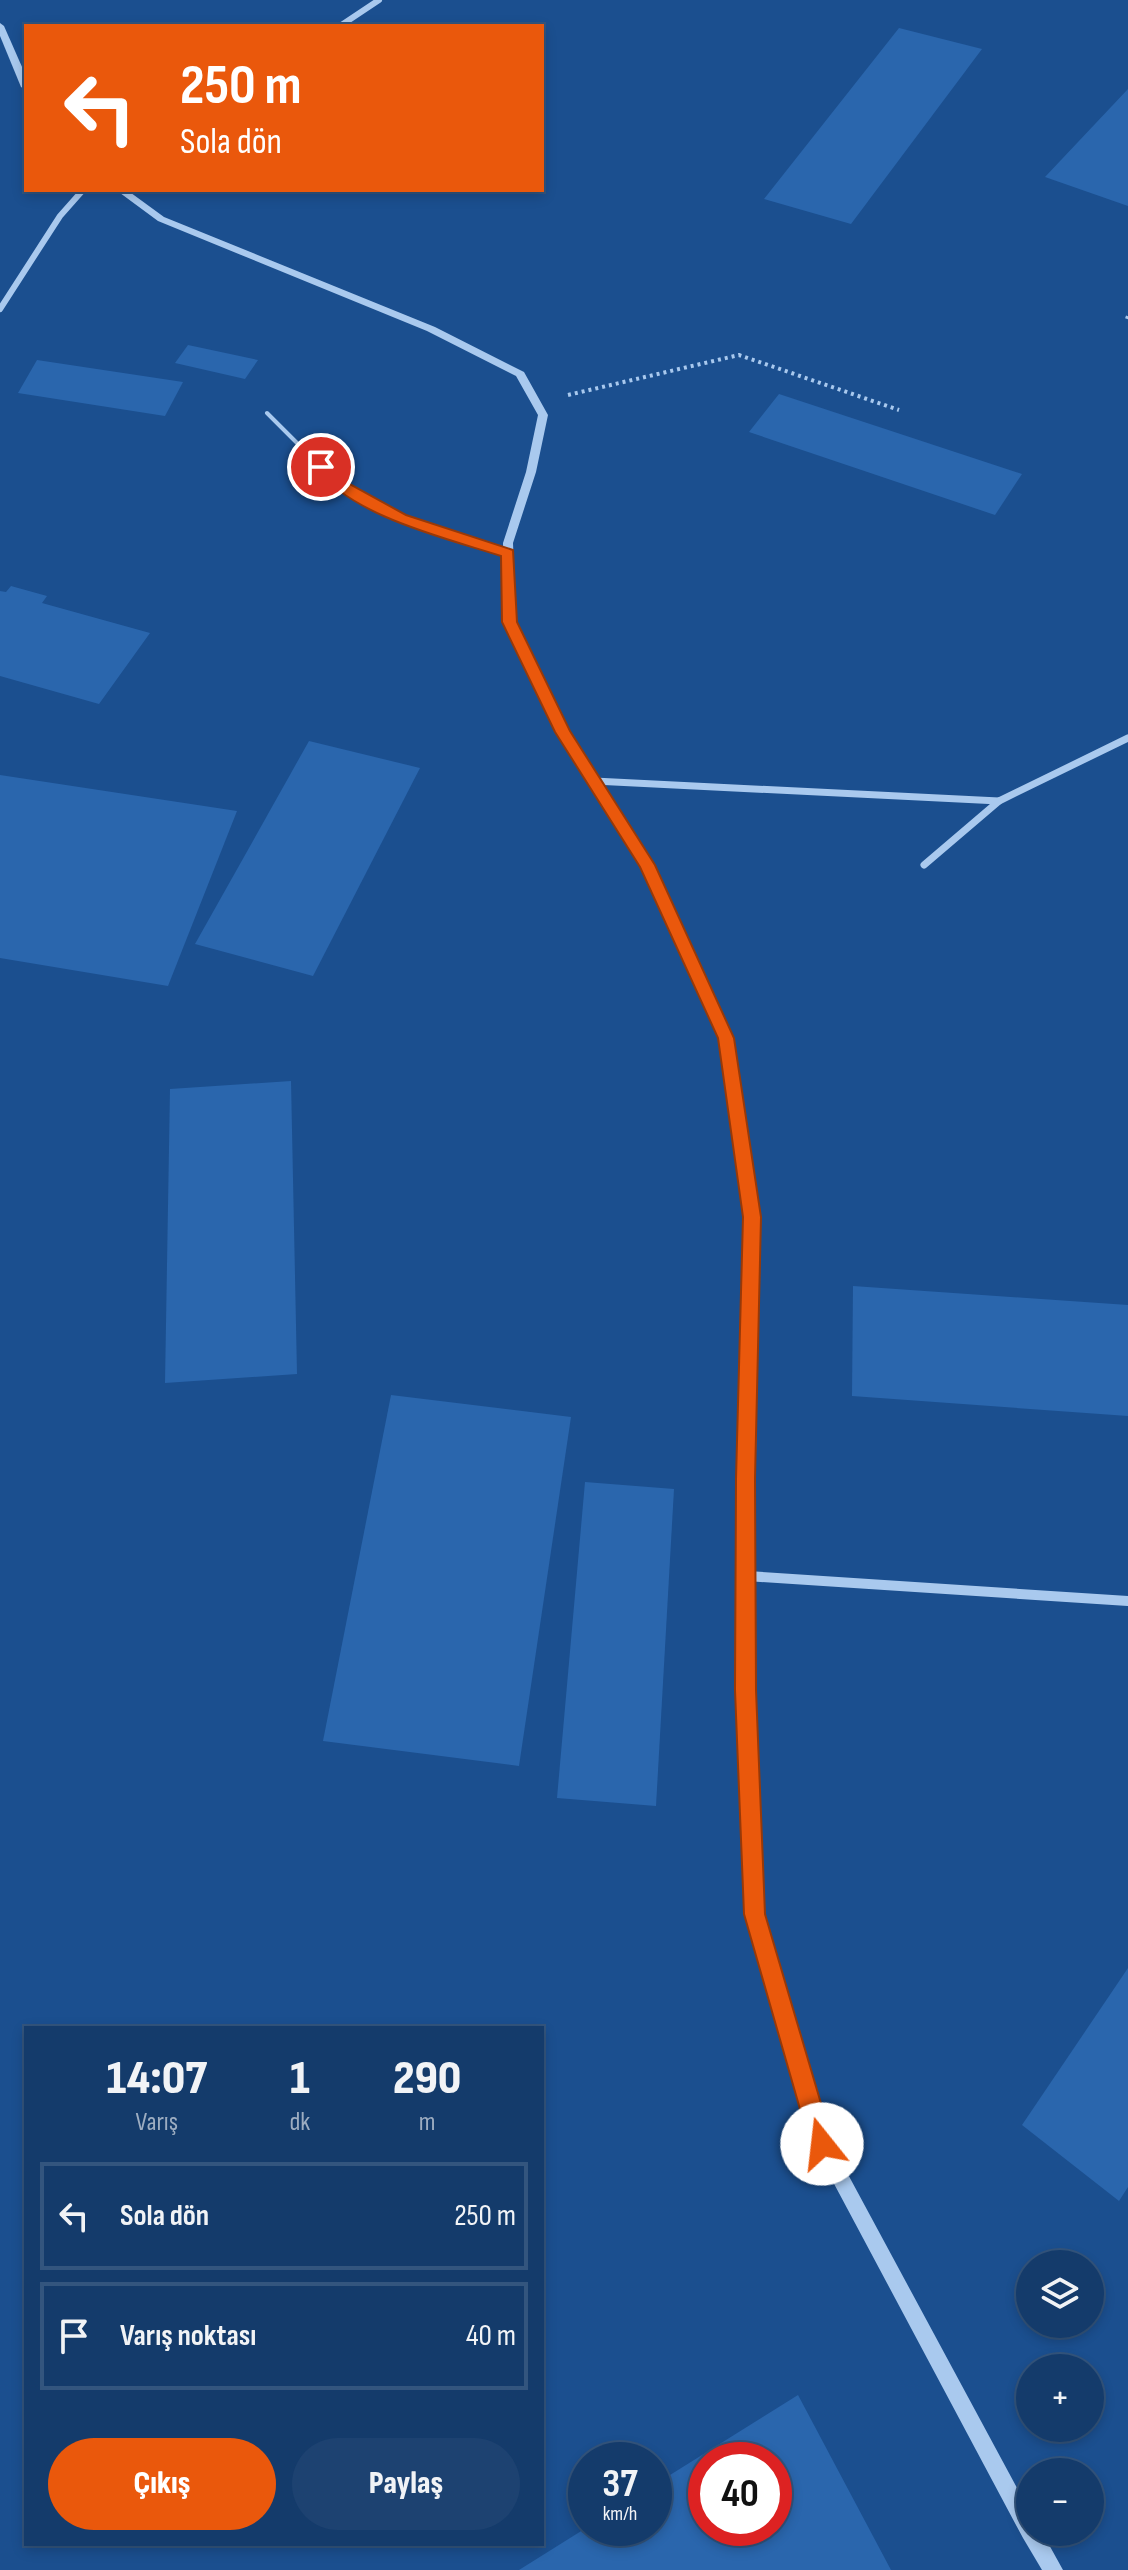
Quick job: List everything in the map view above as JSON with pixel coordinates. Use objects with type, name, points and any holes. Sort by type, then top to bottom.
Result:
[{"type":"street","points":[[343,24],[379,0]]},
{"type":"street","points":[[0,26],[24,82]]},
{"type":"street","points":[[0,309],[60,216],[81,192]]},
{"type":"street","points":[[124,192],[161,219],[431,329],[520,374],[543,415],[531,472],[508,543],[510,622],[563,732],[647,865],[726,1038],[752,1217],[745,1690],[755,1914],[817,2128],[829,2158],[1016,2505]]},
{"type":"street","points":[[924,865],[999,801],[1128,738]]},
{"type":"street","points":[[594,781],[999,801]]},
{"type":"street","points":[[746,1576],[1128,1601]]},
{"type":"street","points":[[1039,2546],[1053,2570]]},
{"type":"lane","points":[[267,413],[339,485],[401,518],[508,554]]},
{"type":"path","points":[[535,402],[739,355],[899,410]]},
{"type":"building","points":[[899,28],[982,49],[851,224],[764,199]]},
{"type":"building","points":[[1128,89],[1128,206],[1045,177]]},
{"type":"building","points":[[188,345],[258,360],[245,379],[175,363]]},
{"type":"building","points":[[37,360],[183,382],[165,416],[18,393]]},
{"type":"building","points":[[779,394],[1022,474],[995,515],[749,432]]},
{"type":"building","points":[[11,586],[47,596],[42,603],[150,633],[99,704],[0,676],[0,591],[6,592]]},
{"type":"building","points":[[309,741],[420,768],[313,976],[195,944]]},
{"type":"building","points":[[0,775],[237,811],[168,986],[0,958]]},
{"type":"building","points":[[291,1081],[297,1374],[165,1383],[170,1089]]},
{"type":"building","points":[[853,1286],[1128,1305],[1128,1416],[852,1396]]},
{"type":"building","points":[[391,1395],[571,1417],[519,1766],[323,1741]]},
{"type":"building","points":[[585,1482],[674,1489],[656,1806],[557,1798]]},
{"type":"building","points":[[1128,1968],[1128,2187],[1119,2201],[1022,2125]]},
{"type":"building","points":[[798,2395],[891,2570],[519,2570],[568,2539],[568,2546],[672,2546],[672,2474],[688,2464],[688,2546],[792,2546],[792,2442],[723,2442]]},
{"type":"route","points":[[321,467],[339,485],[401,518],[508,554],[510,622],[563,732],[647,865],[726,1038],[752,1217],[745,1690],[755,1914],[822,2144]]}]
